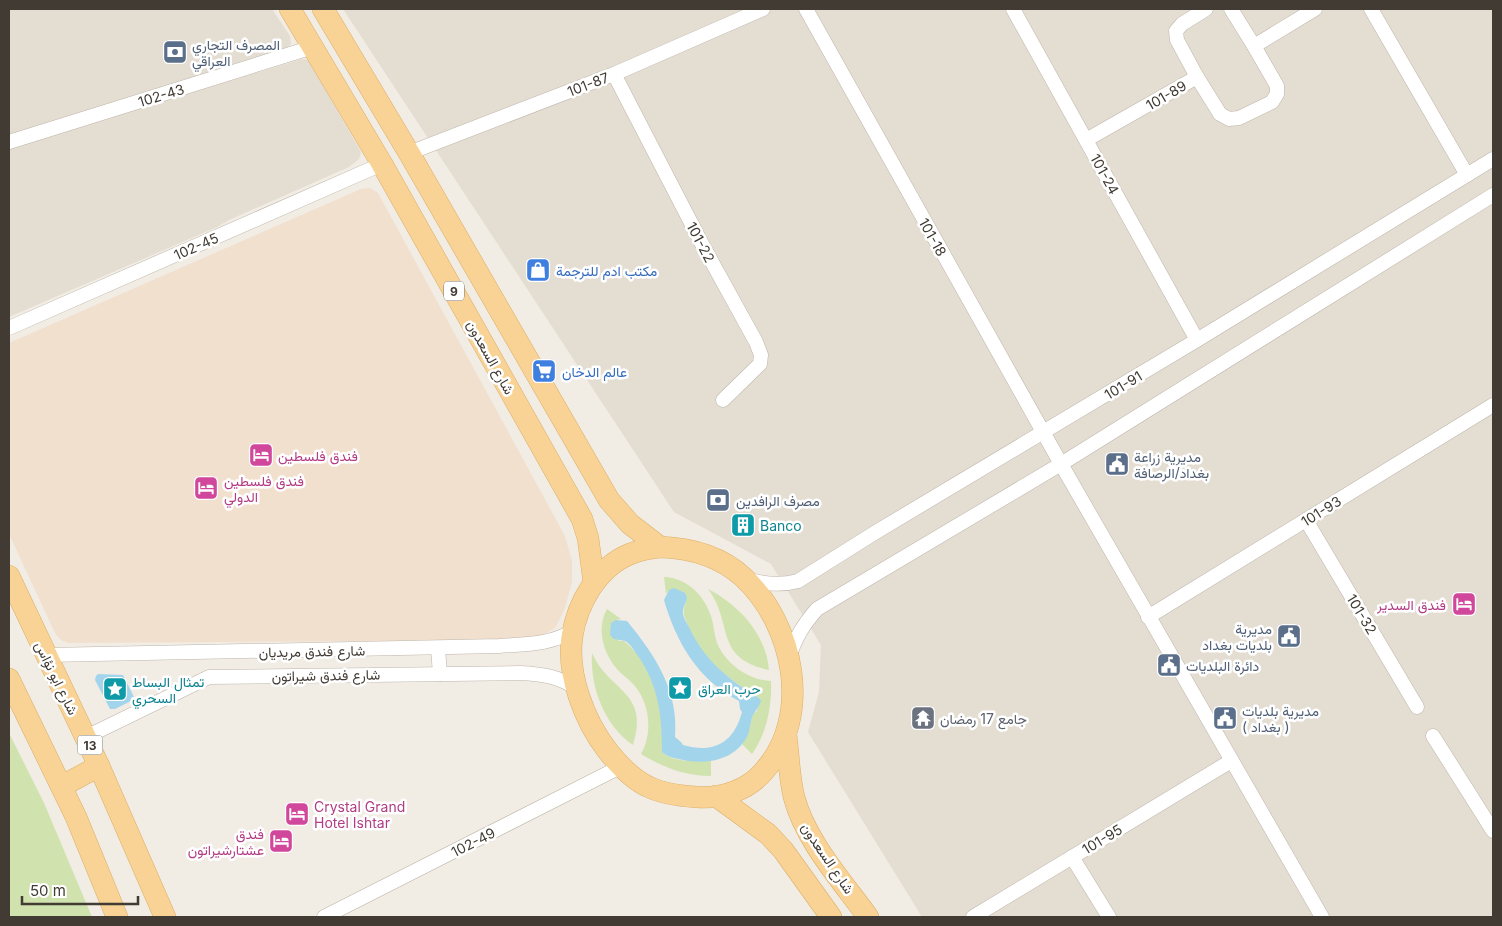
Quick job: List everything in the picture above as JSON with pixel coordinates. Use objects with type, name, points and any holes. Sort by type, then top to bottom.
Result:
[{"type":"main road","name":"شارع السعدون","points":[[290,9],[382,164],[582,519],[588,538],[594,583]]},
{"type":"main road","name":"9","points":[[323,9],[409,153],[609,500],[630,524],[660,547]]},
{"type":"main road","points":[[675,547],[704,554],[730,567],[745,579],[764,601],[786,645],[793,690],[790,721],[786,736],[772,762],[750,785],[734,792],[705,798],[677,796],[649,788],[622,766],[608,750],[587,716],[577,689],[572,652],[574,630],[581,607],[594,583],[604,572],[629,554],[644,549],[675,547]]},
{"type":"main road","name":"شارع ابو نؤاس","points":[[9,576],[86,737],[165,917]]},
{"type":"main road","points":[[9,679],[62,786],[117,917]]},
{"type":"main road","name":"شارع السعدون","points":[[786,736],[790,776],[801,818],[810,837],[868,917]]},
{"type":"main road","points":[[62,786],[99,766]]},
{"type":"main road","points":[[716,796],[768,834],[783,850],[831,917]]},
{"type":"street","name":"101-87","points":[[409,153],[614,74],[763,9]]},
{"type":"street","name":"101-18","points":[[806,9],[1043,433],[1322,917]]},
{"type":"street","name":"101-24","points":[[1014,9],[1197,340]]},
{"type":"street","points":[[1197,77],[1177,40],[1176,31],[1182,24],[1206,9]]},
{"type":"street","points":[[1231,9],[1254,46],[1315,9]]},
{"type":"street","points":[[1371,9],[1467,174]]},
{"type":"street","name":"101-89","points":[[1086,140],[1197,77],[1220,114],[1229,120],[1239,118],[1272,102],[1277,94],[1276,86],[1254,46]]},
{"type":"street","name":"102-43","points":[[9,142],[314,47]]},
{"type":"street","name":"101-22","points":[[614,74],[702,244],[756,342],[761,355],[760,364],[723,400]]},
{"type":"street","name":"101-91","points":[[745,579],[773,584],[787,584],[798,581],[1493,159]]},
{"type":"street","name":"102-45","points":[[9,328],[382,164]]},
{"type":"street","points":[[788,660],[796,637],[817,609],[1061,464],[1493,195]]},
{"type":"street","name":"101-93","points":[[1148,617],[1493,405]]},
{"type":"street","name":"101-32","points":[[1306,520],[1417,707]]},
{"type":"street","name":"شارع فندق مريديان","points":[[47,655],[438,648],[538,644],[556,640],[574,630]]},
{"type":"street","points":[[438,648],[440,674]]},
{"type":"street","points":[[207,653],[209,677]]},
{"type":"street","name":"شارع فندق شيراتون","points":[[86,737],[209,677],[520,673],[547,675],[571,684],[577,689]]},
{"type":"street","points":[[1433,736],[1493,830]]},
{"type":"street","name":"101-95","points":[[973,917],[1231,761]]},
{"type":"street","name":"102-49","points":[[324,917],[622,766]]},
{"type":"street","points":[[1072,857],[1109,917]]},
{"type":"shaded area","points":[[9,9],[272,9],[290,36],[291,44],[287,48],[9,138]]},
{"type":"shaded area","points":[[343,9],[1493,9],[1493,917],[922,917],[808,732],[819,692],[821,645],[771,564],[674,512]]},
{"type":"shaded area","points":[[302,59],[308,60],[361,152],[359,159],[349,167],[217,227],[9,317],[9,147]]},
{"type":"shaded area","points":[[370,188],[378,193],[565,536],[572,561],[572,582],[564,611],[555,628],[534,640],[68,643],[61,640],[56,635],[9,534],[9,343],[361,189]]},
{"type":"green space","points":[[664,577],[687,584],[704,601],[711,616],[717,643],[732,664],[754,678],[771,681],[768,719],[752,754],[742,744],[747,737],[753,714],[757,711],[759,698],[727,676],[701,649],[685,617],[684,609],[686,603],[669,590],[666,594]]},
{"type":"green space","points":[[708,589],[730,603],[749,622],[763,644],[769,670],[751,664],[740,657],[732,648],[727,638],[721,614]]},
{"type":"green space","points":[[607,609],[621,619],[616,620],[619,641],[624,641],[632,648],[645,666],[650,677],[658,699],[662,721],[662,752],[679,760],[711,761],[711,776],[701,776],[674,770],[641,754],[645,746],[648,728],[644,700],[608,656],[602,632],[602,624]]},
{"type":"green space","points":[[592,653],[599,666],[632,702],[636,713],[637,727],[633,745],[614,727],[601,704],[593,679]]},
{"type":"green space","points":[[9,733],[44,803],[92,917],[9,917]]},
{"type":"water","points":[[674,588],[685,593],[687,598],[683,609],[684,616],[702,649],[718,668],[761,701],[753,715],[748,735],[742,744],[729,755],[713,761],[688,761],[670,757],[662,752],[660,714],[651,679],[629,644],[625,641],[614,639],[610,635],[611,623],[616,620],[627,621],[647,647],[663,674],[669,689],[675,720],[675,737],[683,745],[704,748],[721,744],[734,732],[738,723],[742,712],[739,701],[724,692],[700,671],[682,645],[664,600],[669,590]]},
{"type":"water","points":[[98,674],[123,675],[135,699],[115,709],[110,709],[95,680]]},
{"type":"place","name":"المصرف التجاري العراقي","points":[[175,52]]},
{"type":"place","name":"مكتب ادم للترجمة","points":[[538,270]]},
{"type":"place","name":"عالم الدخان","points":[[544,371]]},
{"type":"place","name":"فندق فلسطين","points":[[261,455]]},
{"type":"place","name":"مديرية زراعة بغداد/الرصافة","points":[[1117,464]]},
{"type":"place","name":"فندق فلسطين الدولي","points":[[206,488]]},
{"type":"place","name":"مصرف الرافدين","points":[[718,500]]},
{"type":"place","name":"Banco","points":[[743,525]]},
{"type":"place","name":"فندق السدير","points":[[1464,604]]},
{"type":"place","name":"مديرية بلديات بغداد","points":[[1289,636]]},
{"type":"place","name":"دائرة البلديات","points":[[1169,665]]},
{"type":"place","name":"حرب العراق","points":[[680,688]]},
{"type":"place","name":"تمثال البساط السحري","points":[[115,689]]},
{"type":"place","name":"جامع 17 رمضان","points":[[923,718]]},
{"type":"place","name":"مديرية بلديات ( بغداد )","points":[[1225,718]]},
{"type":"place","name":"Crystal Grand Hotel Ishtar","points":[[297,814]]},
{"type":"place","name":"فندق عشتارشيراتون","points":[[281,841]]}]
